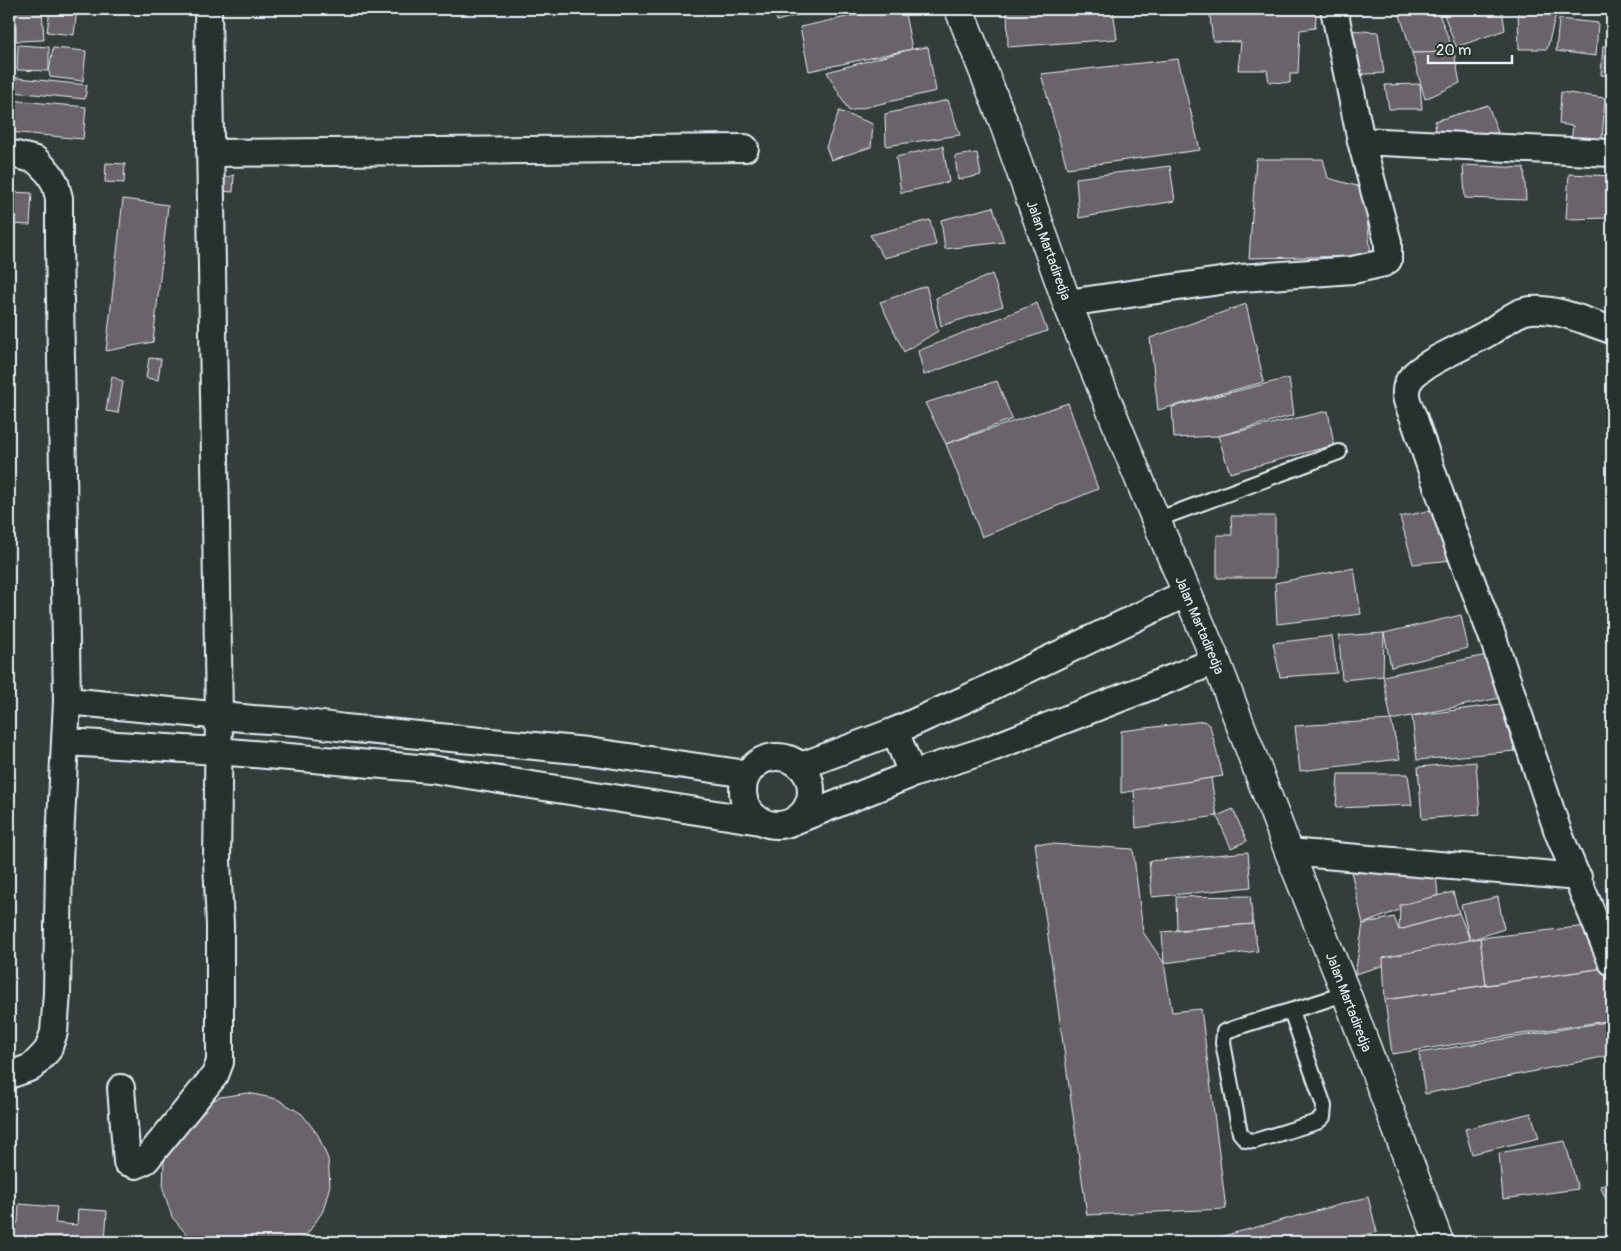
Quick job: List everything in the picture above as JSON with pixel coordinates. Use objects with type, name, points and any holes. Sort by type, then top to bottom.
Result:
[{"type":"main road","name":"Jalan Martadiredja","points":[[959,9],[1003,121],[1068,303],[1156,520],[1216,661],[1289,852],[1346,993],[1439,1242]]},
{"type":"street","points":[[121,1088],[127,1162],[136,1165],[146,1160],[215,1075],[220,1062],[220,925],[217,861],[219,716],[208,9]]},
{"type":"street","points":[[1068,303],[1241,278],[1354,270],[1384,263],[1388,260],[1388,242],[1361,141],[1334,9]]},
{"type":"street","points":[[1361,141],[1612,153]]},
{"type":"street","points":[[210,153],[746,148]]},
{"type":"street","points":[[9,1075],[32,1068],[48,1050],[54,1032],[57,993],[59,861],[68,701],[58,242],[60,198],[55,182],[40,163],[36,160],[10,154]]},
{"type":"street","points":[[1612,330],[1550,309],[1529,310],[1520,313],[1490,332],[1422,368],[1412,377],[1406,387],[1406,401],[1414,416],[1451,526],[1494,641],[1558,832],[1612,962]]},
{"type":"street","points":[[801,766],[895,731],[1187,593]]},
{"type":"street","points":[[66,742],[218,751],[430,769],[777,825],[794,821],[912,774],[987,750],[1216,661]]},
{"type":"street","points":[[68,701],[299,722],[587,752],[747,774]]},
{"type":"street","points":[[895,731],[912,774]]},
{"type":"street","points":[[430,769],[432,736]]},
{"type":"street","points":[[760,821],[752,815],[743,800],[743,782],[747,774],[759,761],[776,756],[794,760],[801,766],[810,781],[810,799],[807,808],[794,821]]},
{"type":"street","points":[[1289,852],[1578,878]]},
{"type":"lane","points":[[1156,520],[1339,452]]},
{"type":"lane","points":[[1291,1011],[1324,1106],[1323,1117],[1317,1122],[1255,1141],[1246,1140],[1240,1133],[1222,1043],[1224,1032],[1346,993]]},
{"type":"building","points":[[14,9],[42,9],[44,40],[16,41]]},
{"type":"building","points":[[50,9],[77,9],[74,35],[47,32]]},
{"type":"building","points":[[774,9],[819,9],[777,21]]},
{"type":"building","points":[[883,9],[904,9],[912,49],[809,71],[800,27]]},
{"type":"building","points":[[1007,9],[1113,9],[1117,39],[1008,47]]},
{"type":"building","points":[[1209,9],[1314,9],[1316,17],[1315,28],[1300,30],[1298,74],[1290,74],[1290,83],[1269,82],[1267,70],[1238,70],[1241,42],[1213,41]]},
{"type":"building","points":[[1398,9],[1437,9],[1454,52],[1412,53]]},
{"type":"building","points":[[1442,9],[1502,9],[1505,30],[1456,47]]},
{"type":"building","points":[[1518,9],[1568,9],[1568,12],[1556,14],[1547,49],[1519,49]]},
{"type":"building","points":[[1559,19],[1598,23],[1596,56],[1556,51]]},
{"type":"building","points":[[1346,30],[1378,32],[1384,73],[1350,75]]},
{"type":"building","points":[[18,45],[49,47],[49,71],[17,70]]},
{"type":"building","points":[[1603,46],[1612,47],[1612,76],[1601,75]]},
{"type":"building","points":[[928,47],[936,91],[849,111],[827,72],[912,49]]},
{"type":"building","points":[[53,48],[86,51],[83,81],[50,77],[49,71]]},
{"type":"building","points":[[1454,52],[1460,83],[1425,99],[1412,53]]},
{"type":"building","points":[[1178,59],[1200,150],[1067,168],[1041,74]]},
{"type":"building","points":[[9,77],[87,85],[85,99],[13,92]]},
{"type":"building","points":[[1420,84],[1422,109],[1389,109],[1385,85]]},
{"type":"building","points":[[1561,92],[1605,98],[1602,141],[1571,141],[1573,126],[1559,124]]},
{"type":"building","points":[[9,100],[86,107],[83,139],[9,132]]},
{"type":"building","points":[[948,100],[960,135],[886,146],[885,114]]},
{"type":"building","points":[[1488,105],[1498,133],[1436,139],[1435,121]]},
{"type":"building","points":[[839,111],[873,124],[871,147],[831,160],[826,147]]},
{"type":"building","points":[[943,146],[949,182],[901,193],[896,157]]},
{"type":"building","points":[[977,153],[981,175],[958,180],[955,156]]},
{"type":"building","points":[[1256,159],[1323,159],[1328,178],[1364,188],[1371,256],[1249,258]]},
{"type":"building","points":[[106,163],[125,164],[124,183],[105,182]]},
{"type":"building","points":[[1463,165],[1524,168],[1526,200],[1465,198]]},
{"type":"building","points":[[1170,166],[1175,201],[1079,218],[1076,178]]},
{"type":"building","points":[[1569,174],[1612,176],[1612,218],[1566,219]]},
{"type":"building","points":[[234,175],[233,192],[220,191],[221,179]]},
{"type":"building","points":[[9,192],[32,193],[30,225],[9,224]]},
{"type":"building","points":[[123,199],[168,205],[153,342],[106,351]]},
{"type":"building","points":[[993,207],[1004,242],[945,249],[941,220]]},
{"type":"building","points":[[930,220],[936,245],[884,258],[870,235]]},
{"type":"building","points":[[992,274],[1003,306],[941,326],[936,298]]},
{"type":"building","points":[[926,286],[938,331],[904,352],[880,302]]},
{"type":"building","points":[[1037,303],[1047,331],[924,375],[918,351]]},
{"type":"building","points":[[1246,304],[1264,382],[1158,410],[1150,338]]},
{"type":"building","points":[[149,358],[161,359],[158,380],[146,378]]},
{"type":"building","points":[[112,376],[123,382],[118,413],[106,411]]},
{"type":"building","points":[[1289,378],[1294,415],[1218,436],[1174,438],[1172,407]]},
{"type":"building","points":[[997,381],[1012,419],[946,444],[925,403]]},
{"type":"building","points":[[1068,403],[1098,489],[982,537],[946,444]]},
{"type":"building","points":[[1328,411],[1334,445],[1230,473],[1218,436]]},
{"type":"building","points":[[1436,509],[1462,559],[1413,564],[1400,517]]},
{"type":"building","points":[[1231,516],[1275,516],[1275,578],[1217,578],[1217,535],[1232,535]]},
{"type":"building","points":[[1354,568],[1361,614],[1277,624],[1275,583]]},
{"type":"building","points":[[1461,615],[1468,648],[1391,667],[1384,633]]},
{"type":"building","points":[[1384,633],[1383,676],[1342,680],[1339,636]]},
{"type":"building","points":[[1332,636],[1337,673],[1280,677],[1273,643]]},
{"type":"building","points":[[1497,653],[1505,697],[1391,720],[1383,676]]},
{"type":"building","points":[[1500,704],[1515,751],[1417,760],[1412,716]]},
{"type":"building","points":[[1391,720],[1400,759],[1300,771],[1295,726]]},
{"type":"building","points":[[1204,721],[1210,726],[1223,776],[1121,793],[1121,731]]},
{"type":"building","points":[[1476,762],[1480,814],[1422,819],[1418,767]]},
{"type":"building","points":[[1338,774],[1408,774],[1412,805],[1336,808]]},
{"type":"building","points":[[1211,778],[1217,816],[1136,828],[1134,790]]},
{"type":"building","points":[[1233,809],[1247,841],[1231,848],[1217,816]]},
{"type":"building","points":[[1035,843],[1133,849],[1143,932],[1164,963],[1172,1012],[1201,1009],[1226,1209],[1087,1215]]},
{"type":"building","points":[[1248,852],[1251,887],[1152,897],[1149,861]]},
{"type":"building","points":[[1351,871],[1436,875],[1438,895],[1363,924]]},
{"type":"building","points":[[1453,892],[1459,913],[1399,930],[1400,905]]},
{"type":"building","points":[[1250,896],[1253,924],[1177,930],[1176,897]]},
{"type":"building","points":[[1498,897],[1504,929],[1470,940],[1461,905]]},
{"type":"building","points":[[1459,913],[1470,940],[1355,974],[1363,924],[1394,917],[1399,930]]},
{"type":"building","points":[[1253,924],[1258,951],[1164,963],[1162,932]]},
{"type":"building","points":[[1596,925],[1612,967],[1486,985],[1480,938]]},
{"type":"building","points":[[1480,938],[1486,985],[1385,1000],[1383,958]]},
{"type":"building","points":[[1612,967],[1612,1020],[1392,1054],[1385,1000]]},
{"type":"building","points":[[1612,1021],[1612,1055],[1425,1094],[1419,1053]]},
{"type":"building","points":[[248,1093],[277,1099],[302,1114],[318,1135],[328,1159],[330,1185],[323,1211],[308,1233],[298,1242],[193,1242],[172,1217],[163,1189],[164,1160],[174,1133],[194,1111],[220,1097]]},
{"type":"building","points":[[1531,1113],[1539,1138],[1472,1154],[1465,1129]]},
{"type":"building","points":[[1565,1141],[1578,1189],[1503,1199],[1499,1153]]},
{"type":"building","points":[[1612,1183],[1612,1205],[1609,1206],[1600,1186]]},
{"type":"building","points":[[1368,1197],[1377,1232],[1337,1242],[1213,1242],[1212,1239]]},
{"type":"building","points":[[19,1204],[57,1207],[55,1223],[77,1225],[78,1209],[107,1211],[105,1242],[9,1242],[9,1222],[18,1223]]}]
